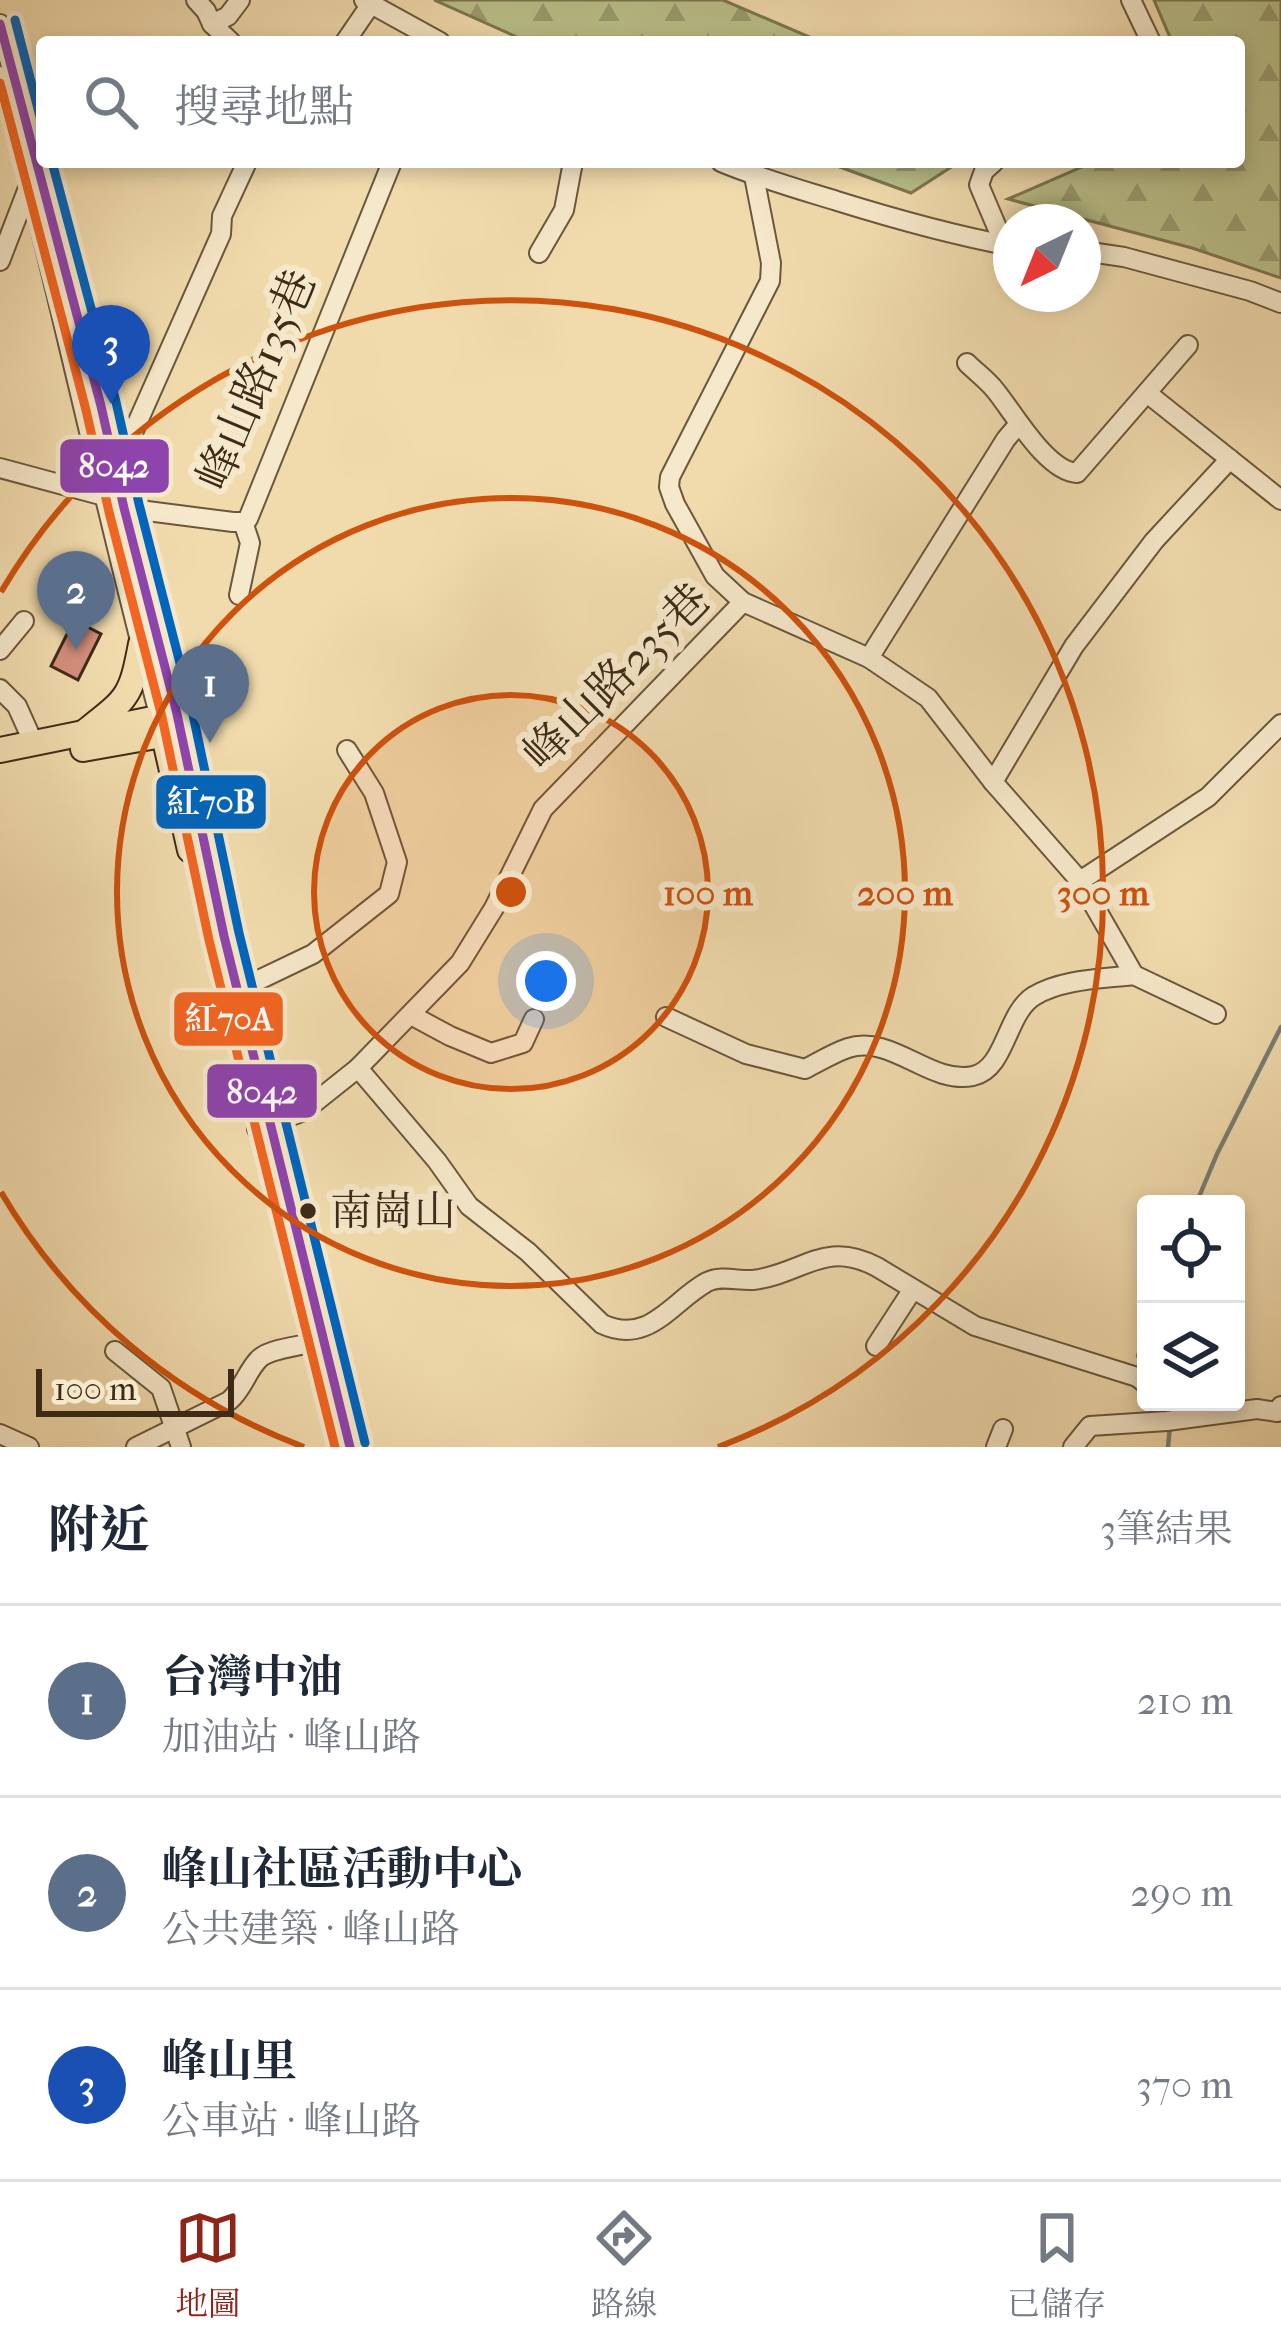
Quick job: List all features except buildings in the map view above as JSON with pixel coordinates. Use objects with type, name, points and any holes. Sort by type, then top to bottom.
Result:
[{"type":"main road","points":[[87,740],[126,698],[141,644]]},
{"type":"main road","points":[[0,751],[171,725]]},
{"type":"main road","points":[[171,725],[175,786],[317,1342],[350,1447]]},
{"type":"main road","points":[[171,725],[238,991],[265,1127]]},
{"type":"main road","points":[[0,767],[87,740],[156,760],[175,786]]},
{"type":"main road","points":[[317,1342],[334,1447]]},
{"type":"street","points":[[196,0],[225,36]]},
{"type":"street","points":[[212,24],[228,16],[240,0]]},
{"type":"street","points":[[1131,0],[1148,36]]},
{"type":"street","points":[[348,36],[368,2],[429,36]]},
{"type":"street","points":[[0,24],[2,71],[106,482],[124,508],[171,725]]},
{"type":"street","points":[[2,71],[31,134],[36,157]]},
{"type":"street","points":[[38,168],[141,644],[171,725]]},
{"type":"street","points":[[106,482],[220,234],[222,216],[244,168]]},
{"type":"street","name":"峰山路135巷","points":[[124,508],[243,522],[252,514],[389,168]]},
{"type":"street","points":[[539,254],[564,210],[572,168]]},
{"type":"street","points":[[735,168],[993,242]]},
{"type":"street","points":[[986,168],[979,185],[993,215]]},
{"type":"street","points":[[742,602],[715,576],[669,488],[670,477],[770,281],[771,263],[754,176]]},
{"type":"street","points":[[0,261],[30,183]]},
{"type":"street","points":[[1101,254],[1281,303]]},
{"type":"street","points":[[967,363],[1063,470],[1077,473],[1187,345]]},
{"type":"street","points":[[1147,393],[1281,500]]},
{"type":"street","points":[[868,658],[1018,425]]},
{"type":"street","points":[[993,782],[1074,646],[1154,541],[1230,459]]},
{"type":"street","points":[[0,468],[106,482]]},
{"type":"street","points":[[239,596],[250,543],[243,522]]},
{"type":"street","name":"峰山路235巷","points":[[265,1127],[304,1111],[358,1068],[460,963],[494,908],[543,809],[742,602],[868,658],[935,705],[993,782],[1080,881],[1134,975]]},
{"type":"street","points":[[0,650],[24,621]]},
{"type":"street","points":[[0,689],[17,706],[34,744]]},
{"type":"street","points":[[1080,881],[1208,797],[1281,724]]},
{"type":"street","points":[[238,991],[313,954],[389,894],[397,862],[374,793],[347,750]]},
{"type":"street","points":[[666,1017],[746,1054],[806,1069],[850,1047],[878,1047],[962,1077],[980,1075],[991,1066],[1024,1004],[1063,985],[1134,975],[1216,1014]]},
{"type":"street","points":[[411,1015],[491,1053],[523,1043],[534,1019]]},
{"type":"street","points":[[358,1068],[469,1206],[611,1328],[650,1324],[709,1281],[752,1280],[844,1255],[860,1258],[975,1326],[1137,1377]]},
{"type":"street","points":[[876,1346],[913,1289]]},
{"type":"street","points":[[136,1447],[229,1400],[260,1358],[317,1342]]},
{"type":"street","points":[[115,1352],[161,1388],[181,1447]]},
{"type":"street","points":[[1073,1447],[1090,1426],[1257,1408],[1279,1409],[1281,1435]]},
{"type":"street","points":[[0,1434],[29,1447]]},
{"type":"green space","points":[[434,0],[723,0],[807,36],[515,36]]},
{"type":"green space","points":[[1154,0],[1281,0],[1281,278],[1101,224],[1101,204],[1027,204],[1008,199],[1079,168],[1245,168],[1245,36],[1169,36]]},
{"type":"green space","points":[[842,168],[950,168],[911,193]]},
{"type":"waterway","points":[[1200,1195],[1281,1027]]},
{"type":"waterway","points":[[1168,1447],[1170,1426]]},
{"type":"transit line","name":"紅70B","points":[[15,20],[36,101]]},
{"type":"transit line","name":"8042","points":[[0,24],[36,160]]},
{"type":"transit line","name":"紅70A","points":[[0,83],[162,717],[209,940],[335,1447]]},
{"type":"transit line","name":"8042","points":[[38,168],[177,714],[224,936],[350,1447]]},
{"type":"transit line","name":"紅70B","points":[[54,168],[192,710],[239,933],[365,1443]]},
{"type":"place","name":"峰山里","points":[[111,404]]},
{"type":"place","name":"峰山社區活動中心","points":[[76,650]]},
{"type":"place","name":"台灣中油","points":[[210,743]]},
{"type":"place","name":"南崗山","points":[[308,1211]]}]
